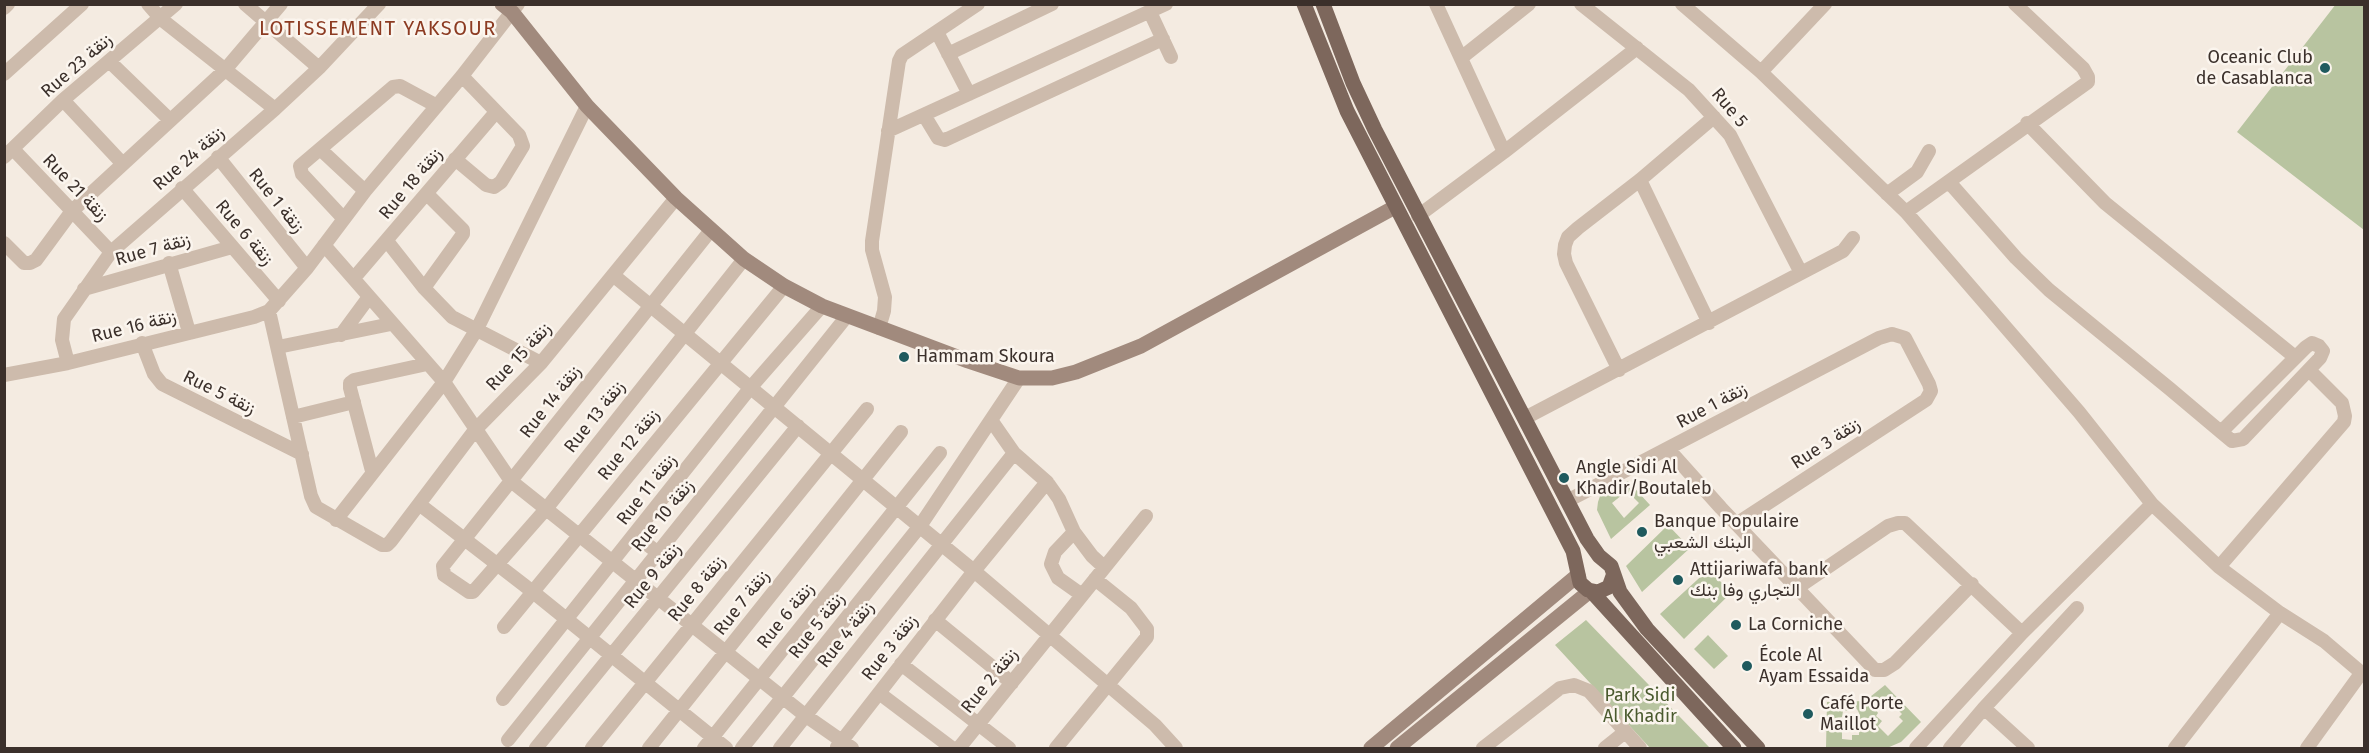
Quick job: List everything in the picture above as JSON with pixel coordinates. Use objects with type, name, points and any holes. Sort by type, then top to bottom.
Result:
[{"type":"main road","points":[[1304,4],[1339,95],[1574,550],[1581,585],[1591,592],[1734,748]]},
{"type":"main road","points":[[1323,4],[1365,110],[1587,539],[1611,566],[1621,596],[1647,629],[1758,748]]},
{"type":"main road","points":[[1578,573],[1581,565],[1587,559],[1602,558]]},
{"type":"main road","points":[[1591,592],[1606,589],[1613,576]]},
{"type":"street","points":[[4,8],[8,4]]},
{"type":"street","points":[[8,66],[82,4]]},
{"type":"street","points":[[148,4],[161,19],[275,109]]},
{"type":"street","name":"Rue 23 زنقة","points":[[9,153],[63,100],[176,4]]},
{"type":"street","points":[[245,4],[319,68]]},
{"type":"street","points":[[4,243],[24,263],[36,260],[72,211],[224,71],[281,4]]},
{"type":"street","name":"Rue 24 زنقة","points":[[68,363],[62,340],[64,319],[111,252],[275,109],[319,68],[379,4]]},
{"type":"street","points":[[879,328],[885,297],[872,250],[872,241],[899,61],[902,55],[978,4]]},
{"type":"street","points":[[948,54],[1052,4]]},
{"type":"street","points":[[888,131],[1166,4]]},
{"type":"street","points":[[1437,4],[1504,152]]},
{"type":"street","points":[[1461,58],[1529,4]]},
{"type":"street","name":"Rue 5","points":[[1581,4],[1689,90],[1714,117],[1734,142],[1802,273]]},
{"type":"street","points":[[1682,4],[1761,72],[1906,212],[2072,404],[2152,504],[2219,567],[2280,613],[2324,641],[2363,674],[2307,748]]},
{"type":"street","points":[[1761,72],[1825,4]]},
{"type":"street","points":[[1906,212],[2027,123],[2084,86],[2088,77],[2083,68],[2015,4]]},
{"type":"street","points":[[587,106],[477,329],[444,382],[372,471],[336,520],[316,507],[278,347],[274,306],[307,268],[365,191],[462,76],[510,7],[587,106],[676,198],[744,259],[784,286],[822,306],[1019,378],[1052,378],[1076,372],[1141,346],[1395,207]]},
{"type":"street","points":[[1150,12],[1171,57]]},
{"type":"street","points":[[937,32],[969,94]]},
{"type":"street","points":[[924,115],[938,138],[945,140],[1163,39]]},
{"type":"street","points":[[1418,216],[1637,48]]},
{"type":"street","points":[[109,61],[170,120]]},
{"type":"street","points":[[455,159],[490,187],[501,182],[523,143],[519,135],[462,76]]},
{"type":"street","points":[[344,219],[299,170],[300,166],[393,87],[400,87],[437,106]]},
{"type":"street","points":[[63,100],[122,163]]},
{"type":"street","name":"Rue 18 زنقة","points":[[354,278],[495,112]]},
{"type":"street","points":[[1619,370],[1566,263],[1564,254],[1568,237],[1714,117]]},
{"type":"street","points":[[2027,123],[2105,203],[2295,357]]},
{"type":"street","points":[[320,149],[365,191]]},
{"type":"street","points":[[1887,194],[1917,172],[1929,151]]},
{"type":"street","name":"Rue 21 زنقة","points":[[9,153],[72,211],[111,252]]},
{"type":"street","name":"Rue 1 زنقة","points":[[218,157],[307,268]]},
{"type":"street","points":[[1640,180],[1709,323]]},
{"type":"street","points":[[1949,182],[2016,258],[2049,290],[2221,432],[2232,441],[2243,439],[2309,370],[2322,355],[2323,351],[2319,346],[2316,343],[2310,344],[2295,357],[2221,432]]},
{"type":"street","name":"Rue 6 زنقة","points":[[182,188],[232,247],[274,306]]},
{"type":"street","points":[[424,288],[463,234],[463,230],[427,194]]},
{"type":"street","name":"Rue 15 زنقة","points":[[336,520],[382,545],[391,542],[475,430],[541,363],[676,198]]},
{"type":"street","name":"Rue 14 زنقة","points":[[469,592],[444,575],[442,566],[711,230]]},
{"type":"street","points":[[1525,418],[1843,251],[1853,238]]},
{"type":"street","points":[[387,241],[424,288],[452,317],[541,363]]},
{"type":"street","points":[[324,245],[354,278],[390,324],[444,382],[511,481],[843,746]]},
{"type":"street","name":"Rue 7 زنقة","points":[[84,289],[169,263],[232,247]]},
{"type":"street","name":"Rue 13 زنقة","points":[[469,592],[473,592],[546,509],[744,259]]},
{"type":"street","points":[[169,263],[189,332]]},
{"type":"street","points":[[613,275],[974,571],[1155,725],[1176,748]]},
{"type":"street","name":"Rue 12 زنقة","points":[[504,627],[784,286]]},
{"type":"street","points":[[341,335],[369,297]]},
{"type":"street","name":"Rue 16 زنقة","points":[[6,376],[254,317],[274,306]]},
{"type":"street","name":"Rue 11 زنقة","points":[[503,699],[751,387],[822,306]]},
{"type":"street","name":"Rue 10 زنقة","points":[[508,740],[847,316]]},
{"type":"street","points":[[278,347],[390,324]]},
{"type":"street","name":"Rue 3 زنقة","points":[[1736,524],[1920,406],[1928,398],[1931,391],[1928,381],[1905,338],[1892,334],[1872,341]]},
{"type":"street","name":"Rue 1 زنقة","points":[[1567,501],[1669,450],[1872,341]]},
{"type":"street","name":"Rue 5 زنقة","points":[[142,343],[154,375],[162,384],[302,454]]},
{"type":"street","points":[[372,471],[350,388],[354,380],[427,364]]},
{"type":"street","points":[[2219,567],[2344,422],[2342,403],[2309,370]]},
{"type":"street","name":"Rue 5 زنقة","points":[[742,748],[920,526],[1019,378]]},
{"type":"street","points":[[293,417],[354,402]]},
{"type":"street","name":"Rue 8 زنقة","points":[[592,748],[867,409]]},
{"type":"street","points":[[991,420],[1014,453],[1047,482],[1059,499],[1074,532],[1092,556],[1104,567]]},
{"type":"street","name":"Rue 9 زنقة","points":[[536,748],[798,426]]},
{"type":"street","name":"Rue 7 زنقة","points":[[649,748],[901,432]]},
{"type":"street","points":[[1669,450],[1875,670],[1888,668],[1972,584]]},
{"type":"street","name":"Rue 6 زنقة","points":[[709,743],[940,453]]},
{"type":"street","name":"Rue 4 زنقة","points":[[780,748],[1014,453]]},
{"type":"street","name":"Rue 3 زنقة","points":[[843,746],[879,693],[935,620],[1047,482]]},
{"type":"street","points":[[419,504],[644,682],[680,712],[709,743],[726,748]]},
{"type":"street","points":[[1916,748],[2022,633],[2152,504]]},
{"type":"street","name":"Rue 2 زنقة","points":[[959,748],[1146,516]]},
{"type":"street","points":[[1797,588],[1883,530],[1898,523],[1908,524],[2022,633]]},
{"type":"street","points":[[1074,532],[1055,552],[1051,564],[1058,578],[1082,595]]},
{"type":"street","points":[[635,535],[657,552]]},
{"type":"street","points":[[1371,748],[1578,573]]},
{"type":"street","points":[[1056,748],[1147,637],[1147,629],[1122,599],[1095,579]]},
{"type":"street","points":[[1397,748],[1591,592]]},
{"type":"street","points":[[1950,748],[2077,608]]},
{"type":"street","points":[[2175,748],[2280,613]]},
{"type":"street","points":[[935,620],[1012,683]]},
{"type":"street","points":[[901,664],[1010,748]]},
{"type":"street","points":[[1483,748],[1560,687],[1568,685],[1574,685],[1589,692],[1640,748]]},
{"type":"street","points":[[879,693],[952,748]]},
{"type":"street","points":[[1984,708],[2028,748]]},
{"type":"street","points":[[1605,748],[1625,732]]},
{"type":"green space","name":"Oceanic Club de Casablanca","points":[[2336,4],[2364,5],[2364,230],[2237,132]]},
{"type":"green space","points":[[1628,481],[1650,505],[1611,539],[1597,510],[1600,496]],"holes":[[[1627,491],[1639,503],[1624,518],[1612,503]]]},
{"type":"green space","points":[[1668,525],[1690,548],[1642,592],[1626,566]]},
{"type":"green space","points":[[1709,569],[1731,593],[1684,639],[1660,614]]},
{"type":"green space","name":"Park Sidi Al Khadir","points":[[1586,620],[1710,748],[1650,748],[1555,645]]},
{"type":"green space","points":[[1708,635],[1728,656],[1714,669],[1694,649]]},
{"type":"green space","points":[[1885,685],[1921,722],[1901,742],[1887,748],[1826,747],[1827,702],[1865,701]],"holes":[[[1885,697],[1902,714],[1899,717],[1903,721],[1888,736],[1878,726],[1882,721],[1876,716],[1878,713],[1875,708]],[[1857,709],[1859,735],[1852,735],[1852,740],[1842,739],[1842,731],[1837,731],[1838,718],[1842,717],[1843,711]]]},
{"type":"place","name":"Oceanic Club de Casablanca","points":[[2325,68]]},
{"type":"place","name":"Hammam Skoura","points":[[904,357]]},
{"type":"place","name":"Angle Sidi Al Khadir/Boutaleb","points":[[1564,478]]},
{"type":"place","name":"Banque Populaire البنك الشعبي","points":[[1642,532]]},
{"type":"place","name":"Attijariwafa bank التجاري وفا بنك","points":[[1678,580]]},
{"type":"place","name":"La Corniche","points":[[1736,625]]},
{"type":"place","name":"École Al Ayam Essaida","points":[[1747,666]]},
{"type":"place","name":"Café Porte Maillot","points":[[1808,714]]},
{"type":"district","name":"LOTISSEMENT YAKSOUR","points":[[378,29]]}]
